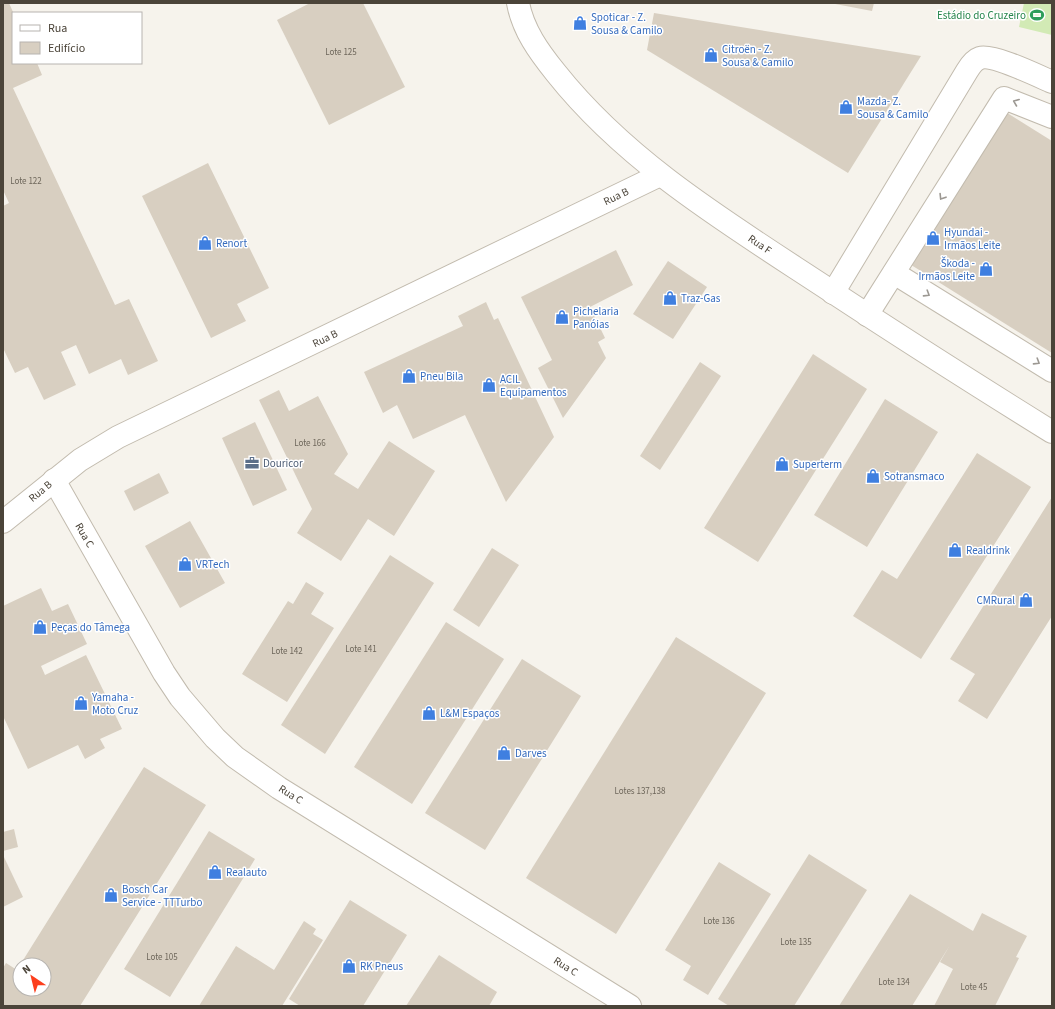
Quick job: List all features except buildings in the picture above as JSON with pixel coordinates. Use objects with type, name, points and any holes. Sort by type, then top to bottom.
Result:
[{"type":"street","name":"Rua F","points":[[518,3],[525,27],[534,44],[566,86],[600,121],[660,175],[867,316],[1050,426]]},
{"type":"street","points":[[833,293],[963,78],[976,60],[981,58],[994,58],[1052,82]]},
{"type":"street","points":[[867,316],[1004,98],[1052,117]]},
{"type":"street","name":"Rua B","points":[[3,522],[54,480],[92,452],[118,437],[660,175]]},
{"type":"street","points":[[894,274],[1052,371]]},
{"type":"street","name":"Rua C","points":[[54,480],[164,673],[197,718],[235,757],[280,788],[630,1006]]},
{"type":"green space","name":"Estádio do Cruzeiro","points":[[1024,3],[1052,3],[1052,35],[1019,27]]},
{"type":"place","name":"Estádio do Cruzeiro","points":[[1037,15]]},
{"type":"place","name":"Spoticar - Z. Sousa & Camilo","points":[[580,23]]},
{"type":"place","name":"Citroën - Z. Sousa & Camilo","points":[[711,55]]},
{"type":"place","name":"Mazda- Z. Sousa & Camilo","points":[[846,107]]},
{"type":"place","name":"Hyundai - Irmãos Leite","points":[[933,238]]},
{"type":"place","name":"Renort","points":[[205,243]]},
{"type":"place","name":"Škoda - Irmãos Leite","points":[[986,269]]},
{"type":"place","name":"Traz-Gas","points":[[670,298]]},
{"type":"place","name":"Pichelaria Panóias","points":[[562,317]]},
{"type":"place","name":"Pneu Bila","points":[[409,376]]},
{"type":"place","name":"ACIL Equipamentos","points":[[489,385]]},
{"type":"place","name":"Douricor","points":[[252,463]]},
{"type":"place","name":"Superterm","points":[[782,464]]},
{"type":"place","name":"Sotransmaco","points":[[873,476]]},
{"type":"place","name":"Realdrink","points":[[955,550]]},
{"type":"place","name":"VRTech","points":[[185,564]]},
{"type":"place","name":"CMRural","points":[[1026,600]]},
{"type":"place","name":"Peças do Tâmega","points":[[40,627]]},
{"type":"place","name":"Yamaha - Moto Cruz","points":[[81,703]]},
{"type":"place","name":"L&M Espaços","points":[[429,713]]},
{"type":"place","name":"Darves","points":[[504,753]]},
{"type":"place","name":"Realauto","points":[[215,872]]},
{"type":"place","name":"Bosch Car Service - TTTurbo","points":[[111,895]]},
{"type":"place","name":"RK Pneus","points":[[349,966]]}]
